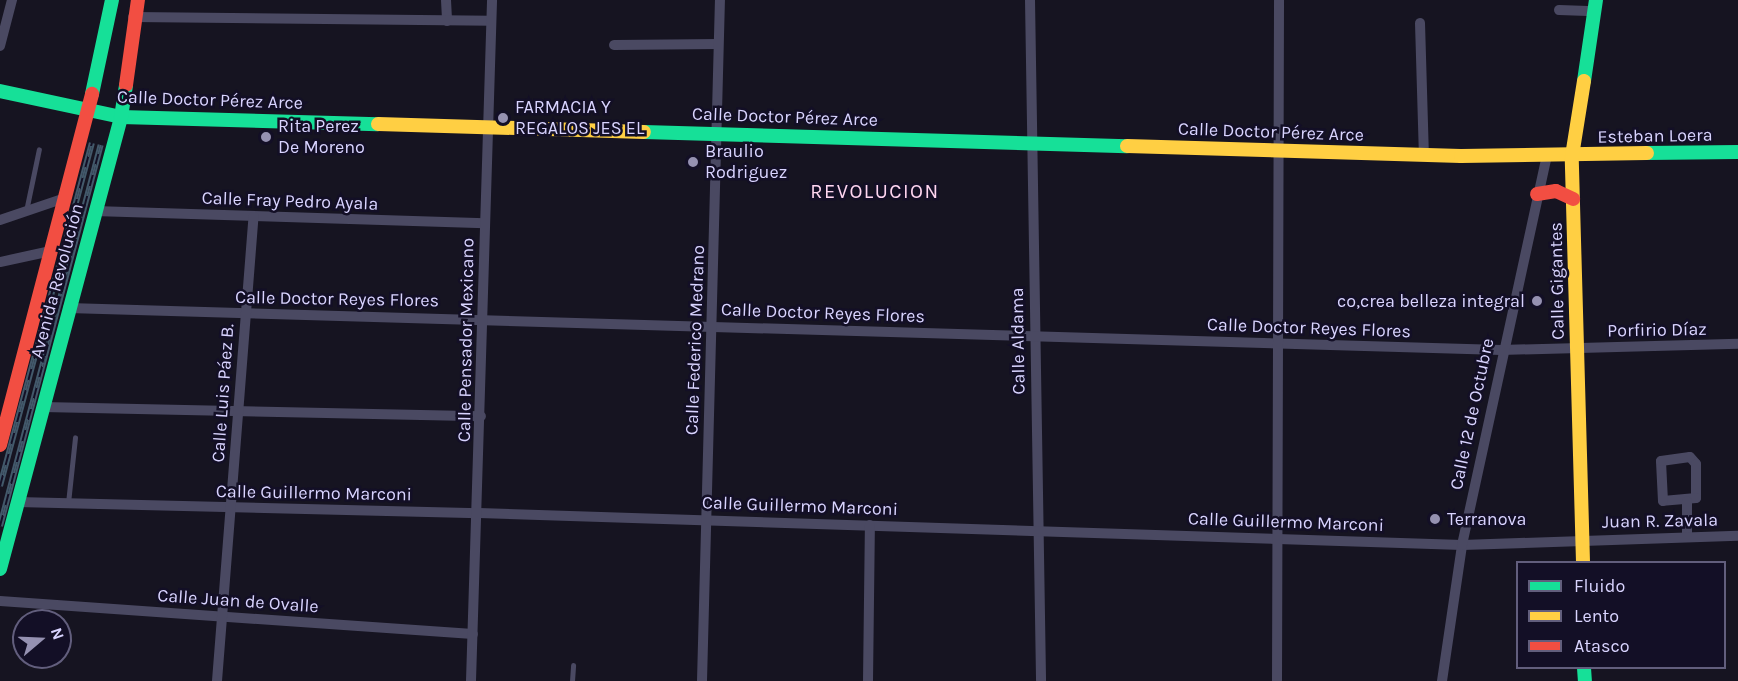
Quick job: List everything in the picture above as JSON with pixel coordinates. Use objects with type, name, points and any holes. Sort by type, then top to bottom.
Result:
[{"type":"street","points":[[0,46],[12,0]]},
{"type":"street","name":"Avenida Revolución","points":[[0,445],[88,112],[112,0]]},
{"type":"street","name":"Avenida Revolución","points":[[0,568],[121,117],[133,17],[138,0]]},
{"type":"street","points":[[446,0],[447,21]]},
{"type":"street","name":"Calle Pensador Mexicano","points":[[471,681],[481,416],[492,0]]},
{"type":"street","name":"Calle Federico Medrano","points":[[702,681],[720,0]]},
{"type":"street","name":"Calle Aldama","points":[[1030,0],[1041,681]]},
{"type":"street","points":[[1277,681],[1279,0]]},
{"type":"street","points":[[1559,10],[1595,6]]},
{"type":"street","name":"Calle Gigantes","points":[[1583,561],[1572,156],[1575,115],[1595,6]]},
{"type":"street","points":[[133,17],[491,21]]},
{"type":"street","points":[[1420,23],[1424,155]]},
{"type":"street","points":[[614,45],[718,44]]},
{"type":"street","name":"Calle Doctor Pérez Arce","points":[[0,91],[88,112],[121,117],[1424,155],[1572,156]]},
{"type":"street","name":"Esteban Loera","points":[[1572,156],[1738,152]]},
{"type":"street","name":"Calle 12 de Octubre","points":[[1442,681],[1462,545],[1502,350],[1547,155]]},
{"type":"street","points":[[1537,194],[1556,191],[1574,200]]},
{"type":"street","points":[[0,220],[64,198]]},
{"type":"street","name":"Calle Fray Pedro Ayala","points":[[94,211],[485,223]]},
{"type":"street","name":"Calle Luis Páez B.","points":[[217,681],[254,216]]},
{"type":"street","points":[[0,262],[51,251]]},
{"type":"street","name":"Calle Doctor Reyes Flores","points":[[68,308],[712,325],[1034,338],[1502,350],[1577,348]]},
{"type":"street","name":"Porfirio Díaz","points":[[1577,348],[1738,344]]},
{"type":"street","points":[[43,407],[481,416]]},
{"type":"street","points":[[1695,459],[1698,495],[1687,501],[1663,501],[1661,460],[1695,459]]},
{"type":"street","points":[[1687,501],[1688,537]]},
{"type":"street","name":"Calle Guillermo Marconi","points":[[17,502],[478,513],[1279,537],[1462,545],[1582,539]]},
{"type":"street","points":[[868,681],[870,525]]},
{"type":"street","name":"Juan R. Zavala","points":[[1582,539],[1738,536]]},
{"type":"street","name":"Calle Juan de Ovalle","points":[[0,602],[473,634]]},
{"type":"lane","points":[[26,211],[39,149]]},
{"type":"lane","points":[[68,503],[75,437]]},
{"type":"lane","points":[[572,681],[573,665]]},
{"type":"railway","points":[[0,486],[92,143]]},
{"type":"railway","points":[[0,526],[101,145]]},
{"type":"traffic: fast","points":[[92,94],[112,0]]},
{"type":"traffic: fast","points":[[1584,81],[1596,0]]},
{"type":"traffic: fast","points":[[0,569],[121,117],[126,85]]},
{"type":"traffic: fast","points":[[0,91],[121,117],[378,124]]},
{"type":"traffic: fast","points":[[644,132],[1127,146]]},
{"type":"traffic: fast","points":[[1647,153],[1738,152]]},
{"type":"traffic: fast","points":[[1584,669],[1585,681]]},
{"type":"traffic: slow","points":[[1583,561],[1572,156],[1584,81]]},
{"type":"traffic: slow","points":[[378,124],[644,132]]},
{"type":"traffic: slow","points":[[1127,146],[1461,156],[1647,153]]},
{"type":"traffic: jam","points":[[126,85],[138,0]]},
{"type":"traffic: jam","points":[[0,445],[92,94]]},
{"type":"traffic: jam","points":[[1537,194],[1556,191],[1573,199]]},
{"type":"place","name":"FARMACIA Y REGALOS JES EL","points":[[503,118]]},
{"type":"place","name":"Rita Perez De Moreno","points":[[266,137]]},
{"type":"place","name":"Braulio Rodriguez","points":[[693,162]]},
{"type":"place","name":"co,crea belleza integral","points":[[1537,301]]},
{"type":"place","name":"Terranova","points":[[1435,519]]},
{"type":"district","name":"REVOLUCION","points":[[875,191]]}]
